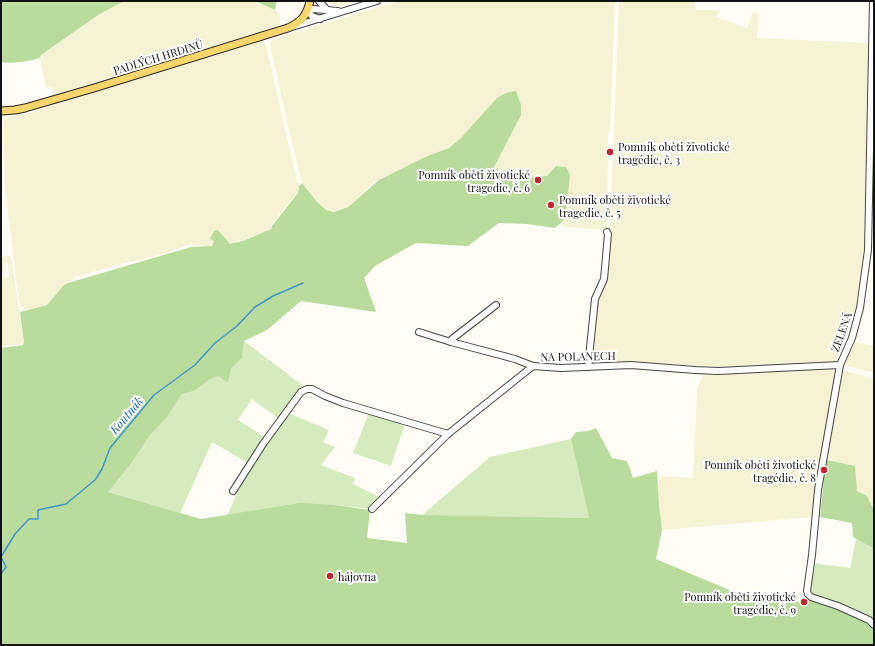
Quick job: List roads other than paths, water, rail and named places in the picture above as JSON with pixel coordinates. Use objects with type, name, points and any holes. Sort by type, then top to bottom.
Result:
[{"type":"main road","points":[[288,28],[299,22],[304,17],[310,1]]},
{"type":"main road","name":"PADLÝCH HRDINŮ","points":[[1,111],[15,110],[48,102],[288,28]]},
{"type":"street","points":[[319,1],[328,11]]},
{"type":"street","name":"PADLÝCH HRDINŮ","points":[[288,28],[377,1]]},
{"type":"street","name":"ZELENÁ","points":[[873,1],[868,250],[860,308],[852,338],[840,365],[818,490],[807,591],[811,597],[838,606],[869,620],[874,625]]},
{"type":"street","name":"PADLÝCH HRDINŮ","points":[[307,11],[344,11]]},
{"type":"street","points":[[307,11],[312,16],[320,19]]},
{"type":"street","points":[[588,367],[595,299],[604,279],[607,232]]},
{"type":"street","points":[[451,342],[496,305]]},
{"type":"street","points":[[419,332],[451,342],[515,358],[533,366]]},
{"type":"street","name":"NA POLANECH","points":[[372,509],[448,434],[533,366],[561,368],[631,365],[718,371],[840,365]]},
{"type":"street","points":[[233,491],[263,444],[301,392],[307,388],[343,403],[448,434]]},
{"type":"waterway","name":"Koutnák","points":[[1,574],[6,567],[1,557],[15,534],[29,519],[38,519],[38,510],[66,504],[95,480],[102,469],[110,448],[154,395],[195,365],[215,343],[237,326],[255,307],[273,296],[303,283]]},
{"type":"place","name":"Pomník oběti životické tragédie, č. 3","points":[[610,152]]},
{"type":"place","name":"Pomník oběti životické tragedie, č. 6","points":[[538,180]]},
{"type":"place","name":"Pomník oběti životické tragedie, č. 5","points":[[551,205]]},
{"type":"place","name":"Pomník oběti životické tragédie, č. 8","points":[[824,470]]},
{"type":"place","name":"hájovna","points":[[330,576]]},
{"type":"place","name":"Pomník oběti životické tragédie, č. 9","points":[[804,602]]}]
